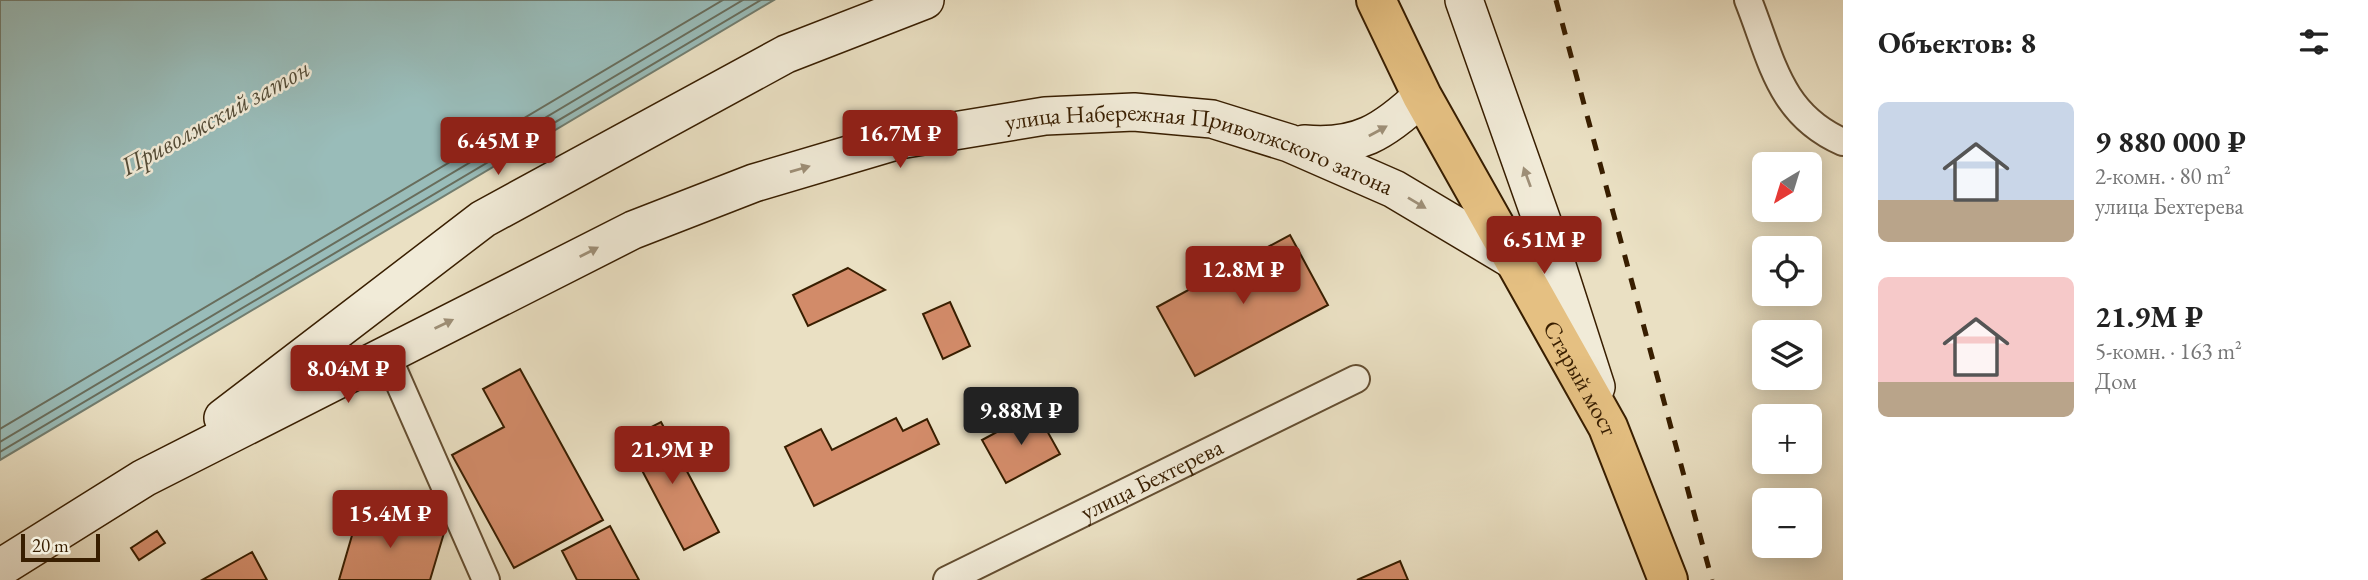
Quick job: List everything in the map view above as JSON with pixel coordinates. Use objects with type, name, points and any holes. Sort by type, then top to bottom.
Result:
[{"type":"main road","name":"улица Набережная Приволжского затона","points":[[144,478],[482,219],[786,54],[925,0]]},
{"type":"main road","name":"Старый мост","points":[[1376,0],[1422,96],[1608,427],[1668,580]]},
{"type":"main road","points":[[1464,0],[1549,241],[1608,427]]},
{"type":"main road","points":[[1289,143],[1329,146],[1359,141],[1396,121],[1422,96]]},
{"type":"main road","name":"улица Набережная Приволжского затона","points":[[0,568],[144,478],[633,230],[754,183],[899,140],[1045,116],[1134,112],[1212,120],[1289,143],[1394,189],[1513,260]]},
{"type":"main road","points":[[1513,260],[1549,241]]},
{"type":"street","points":[[1748,0],[1789,100],[1810,124],[1843,142]]},
{"type":"street","points":[[386,353],[486,580]]},
{"type":"street","name":"улица Бехтерева","points":[[947,580],[1356,379]]},
{"type":"water","name":"Приволжский затон","points":[[0,0],[774,0],[0,460]]},
{"type":"building","points":[[1290,235],[1328,305],[1195,376],[1157,307]]},
{"type":"building","points":[[848,268],[885,290],[808,326],[793,295]]},
{"type":"building","points":[[950,302],[970,346],[943,359],[923,314]]},
{"type":"building","points":[[520,369],[603,520],[514,568],[452,455],[504,427],[483,389]]},
{"type":"building","points":[[1036,411],[1060,454],[1006,483],[982,440]]},
{"type":"building","points":[[896,418],[903,431],[927,419],[939,444],[814,506],[785,447],[821,429],[832,450]]},
{"type":"building","points":[[661,422],[719,532],[684,550],[626,440]]},
{"type":"building","points":[[360,508],[444,533],[430,580],[339,580]]},
{"type":"building","points":[[610,526],[639,580],[577,580],[562,551]]},
{"type":"building","points":[[157,531],[165,543],[139,560],[131,548]]},
{"type":"building","points":[[252,552],[267,580],[202,580]]},
{"type":"building","points":[[1400,561],[1408,580],[1357,580]]},
{"type":"railway","points":[[1556,0],[1712,580]]}]
